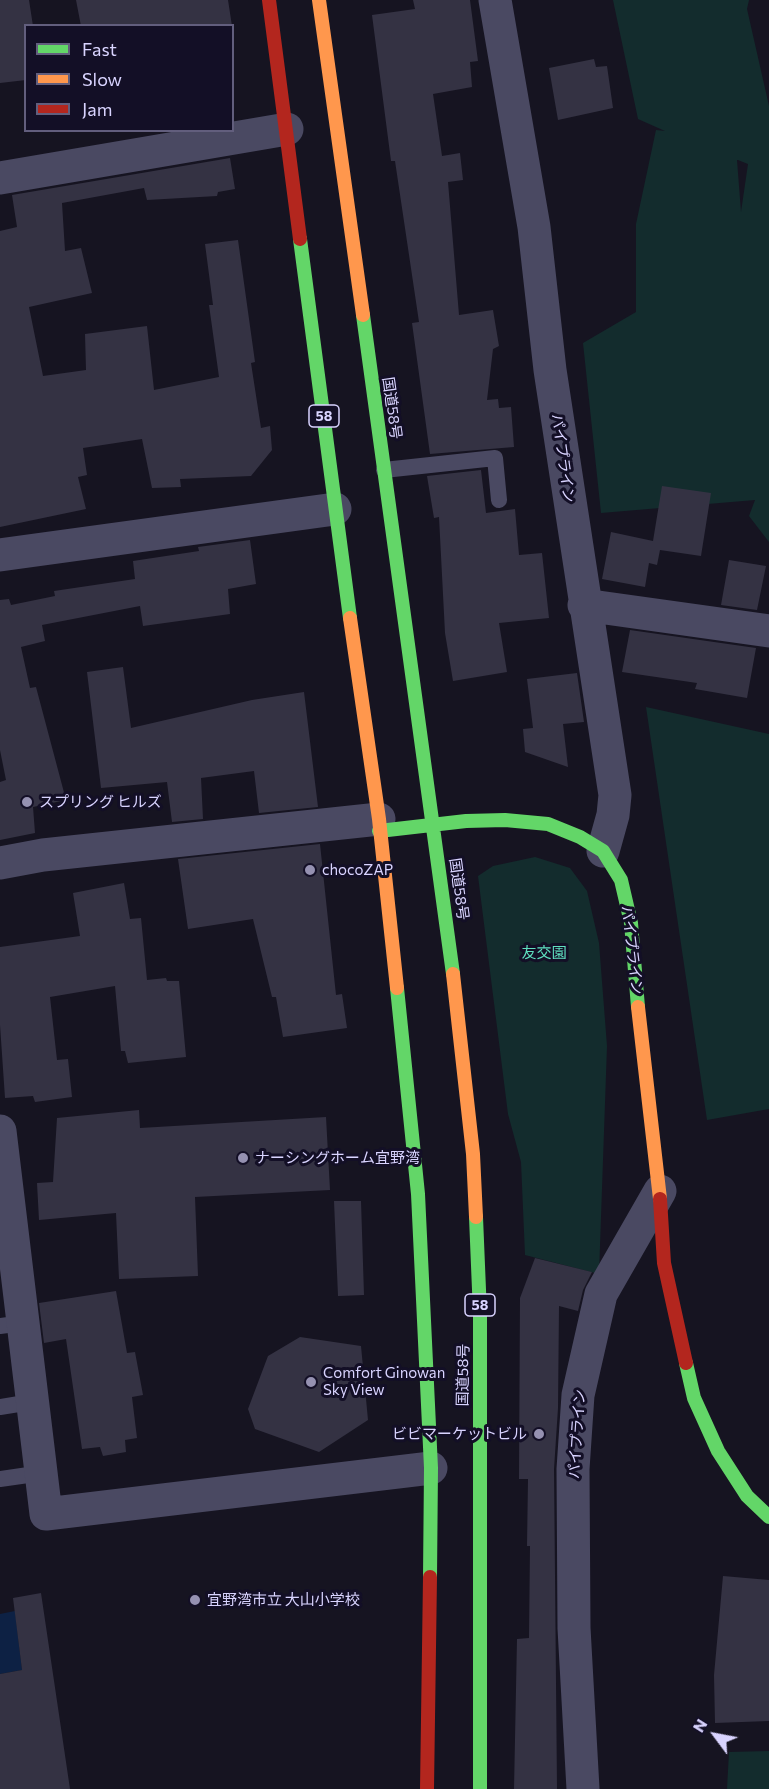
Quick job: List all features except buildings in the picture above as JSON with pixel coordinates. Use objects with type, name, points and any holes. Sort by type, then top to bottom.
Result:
[{"type":"main road","name":"58","points":[[270,0],[379,825],[418,1194],[431,1468],[427,1789]]},
{"type":"main road","name":"国道58号","points":[[319,0],[461,1033],[474,1177],[480,1314],[480,1789]]},
{"type":"main road","points":[[379,825],[505,820],[548,824],[580,837],[603,851]]},
{"type":"main road","name":"パイプライン","points":[[603,851],[621,880],[631,923],[641,1040],[660,1191]]},
{"type":"main road","points":[[660,1191],[664,1263],[694,1398],[718,1451],[747,1496],[769,1517]]},
{"type":"street","name":"パイプライン","points":[[495,0],[534,227],[550,370],[584,605],[615,795],[613,815],[603,851]]},
{"type":"street","points":[[0,178],[287,129]]},
{"type":"street","points":[[0,555],[336,509]]},
{"type":"street","points":[[584,605],[769,631]]},
{"type":"street","points":[[0,863],[43,855],[379,825]]},
{"type":"street","points":[[0,1131],[15,1404],[42,1473],[46,1514],[431,1468]]},
{"type":"street","name":"パイプライン","points":[[583,1789],[574,1616],[573,1469],[578,1395],[600,1294],[660,1191]]},
{"type":"lane","points":[[384,470],[495,458],[499,500]]},
{"type":"lane","points":[[0,1479],[42,1473]]},
{"type":"green space","points":[[613,0],[749,0],[747,9],[769,106],[769,542],[749,516],[755,500],[601,513],[583,343],[636,312],[636,224],[656,130],[665,131],[638,119]],"holes":[[[737,160],[748,164],[741,212]]]},
{"type":"green space","points":[[646,707],[769,734],[769,1109],[707,1120]]},
{"type":"green space","name":"友交園","points":[[535,857],[570,868],[587,891],[599,943],[607,1046],[599,1274],[525,1255],[521,1162],[508,1114],[478,876],[493,866]]},
{"type":"green space","points":[[769,1751],[769,1789],[727,1789],[729,1752]]},
{"type":"water","points":[[15,1611],[22,1670],[0,1674],[0,1614]]},
{"type":"traffic: fast","points":[[300,239],[350,618]]},
{"type":"traffic: fast","points":[[363,315],[453,974]]},
{"type":"traffic: fast","points":[[379,831],[466,821],[505,820],[548,824],[580,837],[603,851],[621,880],[631,923],[638,1007]]},
{"type":"traffic: fast","points":[[397,988],[418,1194],[431,1468],[430,1577]]},
{"type":"traffic: fast","points":[[476,1217],[480,1314],[480,1789]]},
{"type":"traffic: fast","points":[[686,1363],[694,1398],[718,1451],[747,1496],[769,1517]]},
{"type":"traffic: slow","points":[[319,0],[363,315]]},
{"type":"traffic: slow","points":[[350,618],[379,819],[397,988]]},
{"type":"traffic: slow","points":[[453,974],[473,1154],[476,1217]]},
{"type":"traffic: slow","points":[[638,1007],[660,1199]]},
{"type":"traffic: jam","points":[[269,0],[300,239]]},
{"type":"traffic: jam","points":[[660,1199],[664,1263],[686,1363]]},
{"type":"traffic: jam","points":[[427,1789],[430,1577]]},
{"type":"place","name":"スプリング ヒルズ","points":[[27,802]]},
{"type":"place","name":"chocoZAP","points":[[310,870]]},
{"type":"place","name":"ナーシングホーム宜野湾","points":[[243,1158]]},
{"type":"place","name":"Comfort Ginowan Sky View","points":[[311,1382]]},
{"type":"place","name":"ビビマーケットビル","points":[[539,1434]]},
{"type":"place","name":"宜野湾市立 大山小学校","points":[[195,1600]]}]
